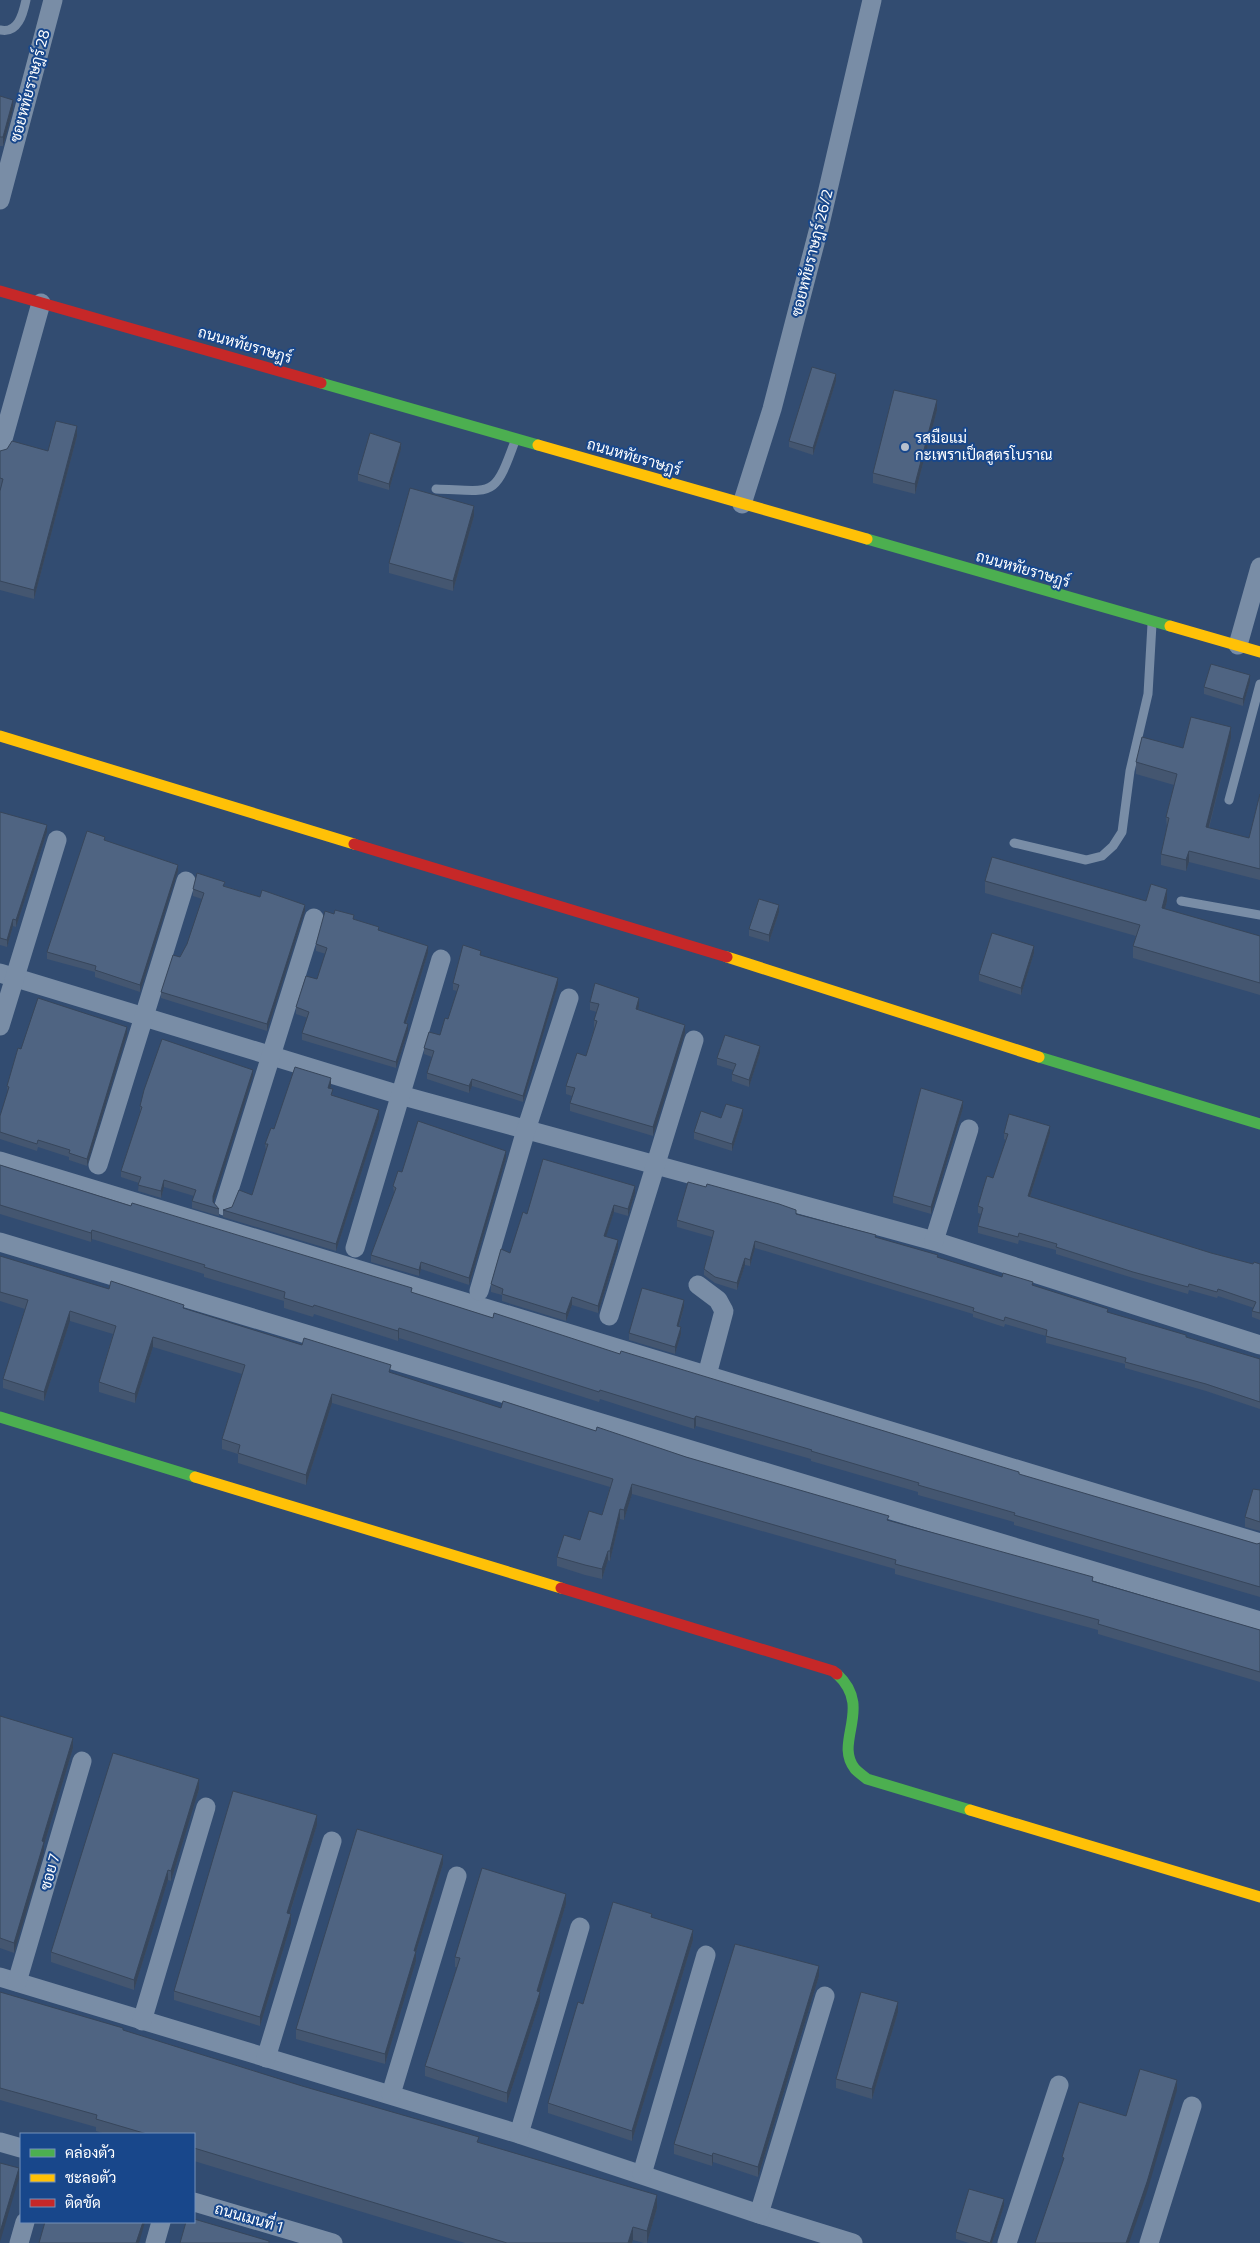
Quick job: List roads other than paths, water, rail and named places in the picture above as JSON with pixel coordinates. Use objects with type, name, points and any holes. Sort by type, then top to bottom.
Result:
[{"type":"street","name":"ซอยหทัยราษฎร์ 28","points":[[0,200],[53,0]]},
{"type":"street","name":"ซอยหทัยราษฎร์ 26/2","points":[[742,504],[772,409],[820,224],[872,0]]},
{"type":"street","name":"ถนนหทัยราษฎร์","points":[[0,291],[1260,652]]},
{"type":"street","points":[[0,450],[41,302]]},
{"type":"street","points":[[1238,645],[1260,567]]},
{"type":"street","points":[[0,736],[713,953],[924,1022],[1260,1124]]},
{"type":"street","points":[[0,1026],[7,976],[57,840]]},
{"type":"street","points":[[98,1165],[186,881]]},
{"type":"street","points":[[224,1206],[314,918]]},
{"type":"street","points":[[354,1248],[441,959]]},
{"type":"street","points":[[7,976],[271,1058],[400,1095],[934,1241],[1260,1345]]},
{"type":"street","points":[[479,1292],[526,1130],[569,998]]},
{"type":"street","points":[[609,1316],[657,1166],[694,1040]]},
{"type":"street","points":[[934,1241],[969,1129]]},
{"type":"street","points":[[0,1161],[1260,1543]]},
{"type":"street","points":[[0,1242],[1260,1621]]},
{"type":"street","points":[[698,1285],[718,1300],[724,1311],[707,1375]]},
{"type":"street","points":[[0,1417],[833,1670],[845,1678],[855,1699],[848,1747],[850,1761],[856,1773],[867,1780],[1260,1897]]},
{"type":"street","name":"ซอย 7","points":[[8,1980],[82,1761]]},
{"type":"street","points":[[142,2021],[206,1807]]},
{"type":"street","points":[[266,2058],[332,1841]]},
{"type":"street","points":[[391,2094],[457,1876]]},
{"type":"street","points":[[519,2134],[580,1927]]},
{"type":"street","points":[[642,2174],[706,1955]]},
{"type":"street","points":[[8,1980],[391,2094],[853,2243]]},
{"type":"street","points":[[759,2214],[825,1996]]},
{"type":"street","points":[[1007,2243],[1059,2085]]},
{"type":"street","points":[[1149,2243],[1192,2106]]},
{"type":"street","points":[[0,2142],[20,2148]]},
{"type":"street","name":"ถนนเมนที่ 1","points":[[195,2202],[292,2237],[333,2243]]},
{"type":"street","points":[[19,2243],[25,2223]]},
{"type":"street","points":[[154,2243],[161,2223]]},
{"type":"lane","points":[[0,30],[6,31],[18,23],[26,0]]},
{"type":"lane","points":[[436,488],[478,490],[490,488],[503,474],[516,438]]},
{"type":"lane","points":[[1014,843],[1086,860],[1102,856],[1122,832],[1130,772],[1148,694],[1152,621]]},
{"type":"lane","points":[[1229,800],[1260,684]]},
{"type":"lane","points":[[1181,901],[1260,915]]},
{"type":"place","name":"รสมือแม่ กะเพราเป็ดสูตรโบราณ","points":[[905,447]]}]
